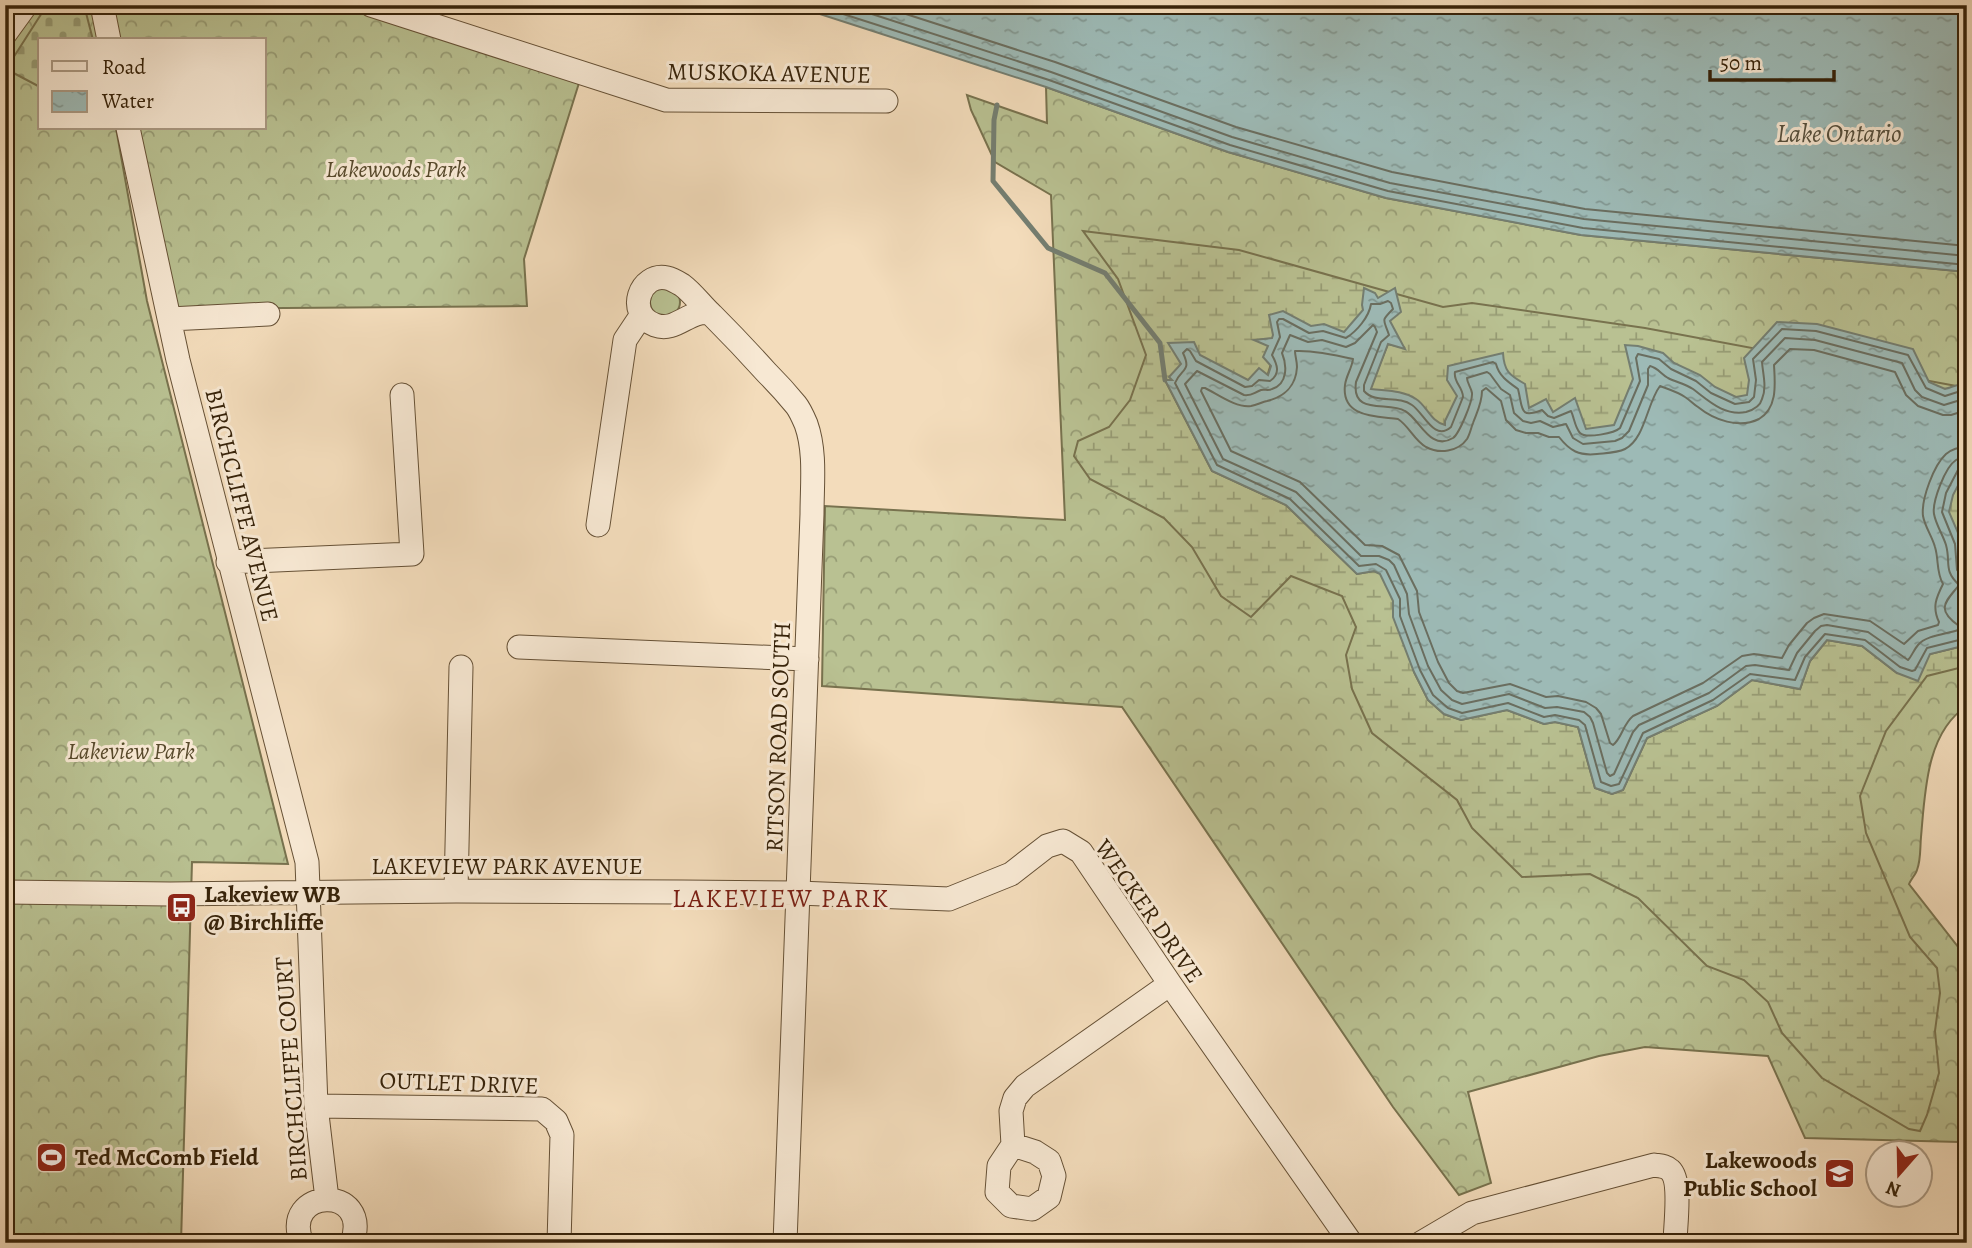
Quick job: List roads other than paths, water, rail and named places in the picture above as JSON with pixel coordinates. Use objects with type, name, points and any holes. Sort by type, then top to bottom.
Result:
[{"type":"street","points":[[5,34],[26,5]]},
{"type":"street","points":[[102,5],[109,38]]},
{"type":"street","name":"MUSKOKA AVENUE","points":[[371,5],[666,100],[886,101]]},
{"type":"street","name":"BIRCHCLIFFE AVENUE","points":[[128,130],[178,360],[307,863],[309,893]]},
{"type":"street","name":"RITSON ROAD SOUTH","points":[[641,316],[638,307],[642,291],[650,280],[665,277],[680,284],[728,330],[797,406],[809,435],[812,514],[785,1243]]},
{"type":"street","points":[[598,526],[625,340],[641,316],[659,327],[670,327],[698,312],[709,313]]},
{"type":"street","points":[[170,319],[268,314]]},
{"type":"street","points":[[229,562],[412,554],[402,395]]},
{"type":"street","points":[[519,647],[807,659]]},
{"type":"street","points":[[456,891],[461,667]]},
{"type":"street","name":"WECKER DRIVE","points":[[798,893],[949,899],[1011,874],[1047,846],[1063,841],[1081,852],[1351,1243]]},
{"type":"street","name":"LAKEVIEW PARK AVENUE","points":[[5,892],[798,893]]},
{"type":"street","name":"BIRCHCLIFFE COURT","points":[[309,893],[316,1106],[327,1199]]},
{"type":"street","points":[[1013,1145],[1011,1111],[1015,1098],[1025,1086],[1170,984]]},
{"type":"street","name":"OUTLET DRIVE","points":[[316,1106],[542,1109],[556,1121],[562,1135],[559,1243]]},
{"type":"street","points":[[1421,1243],[1472,1213],[1646,1167],[1663,1166],[1670,1170],[1677,1184],[1675,1243]]},
{"type":"street","name":"BIRCHCLIFFE COURT","points":[[302,1243],[298,1231],[303,1212],[317,1201],[327,1199],[344,1204],[351,1211],[357,1230],[352,1243]]},
{"type":"water","name":"Lake Ontario","points":[[792,5],[1967,5],[1967,272],[1581,235],[1386,198],[1228,152],[1046,87]]},
{"type":"water","points":[[1364,288],[1375,293],[1378,298],[1395,288],[1401,312],[1390,321],[1405,349],[1388,344],[1371,389],[1411,396],[1420,402],[1436,421],[1445,425],[1457,396],[1447,380],[1448,366],[1503,353],[1508,372],[1525,384],[1529,408],[1546,399],[1553,412],[1575,398],[1586,429],[1614,425],[1633,379],[1625,345],[1663,353],[1674,363],[1736,397],[1747,395],[1749,380],[1744,358],[1777,322],[1817,324],[1913,349],[1929,382],[1945,389],[1967,382],[1967,473],[1953,495],[1949,512],[1962,542],[1963,567],[1967,573],[1967,601],[1960,606],[1967,613],[1967,645],[1930,654],[1918,681],[1897,673],[1862,646],[1827,640],[1810,661],[1800,689],[1752,680],[1717,706],[1647,738],[1623,790],[1612,794],[1595,788],[1578,727],[1555,722],[1544,724],[1507,710],[1461,720],[1444,714],[1428,700],[1414,672],[1393,617],[1393,601],[1380,574],[1374,571],[1357,574],[1286,505],[1212,471],[1165,380],[1172,380],[1169,377],[1181,364],[1168,343],[1194,342],[1200,355],[1248,380],[1259,368],[1268,375],[1271,366],[1263,357],[1268,346],[1254,340],[1272,338],[1269,315],[1283,311],[1311,326],[1324,324],[1344,332],[1363,310]]},
{"type":"waterway","points":[[997,105],[994,120],[993,181],[1048,248],[1105,273],[1160,343],[1165,380]]},
{"type":"place","name":"Lakeview WB @ Birchliffe","points":[[181,908]]},
{"type":"place","name":"Ted McComb Field","points":[[52,1157]]},
{"type":"place","name":"Lakewoods Public School","points":[[1840,1174]]},
{"type":"district","name":"LAKEVIEW PARK","points":[[781,898]]},
{"type":"park label","name":"Lakewoods Park","points":[[396,169]]},
{"type":"park label","name":"Lakeview Park","points":[[131,751]]}]
